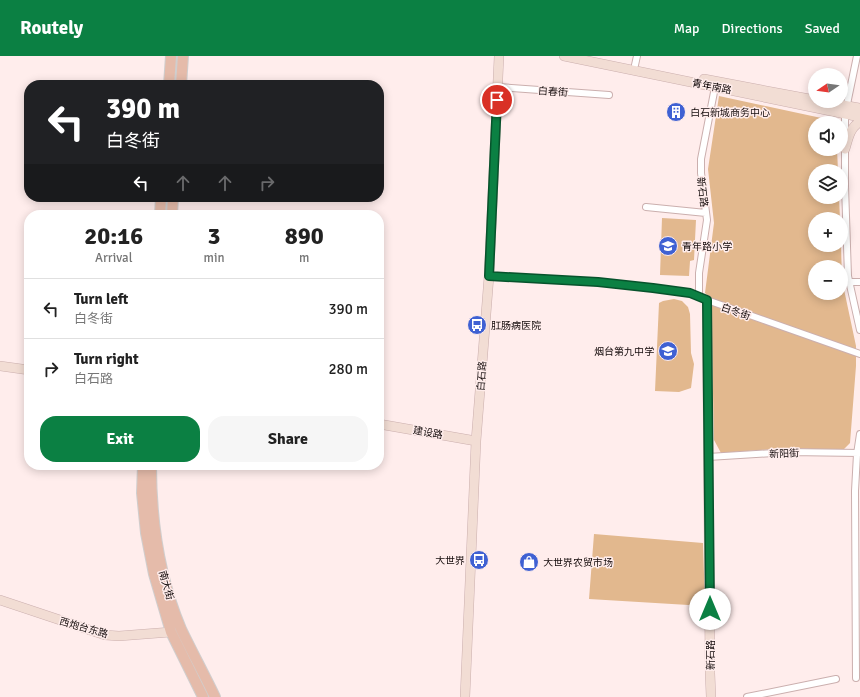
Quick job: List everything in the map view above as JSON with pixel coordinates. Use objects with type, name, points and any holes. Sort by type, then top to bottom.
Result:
[{"type":"main road","points":[[169,80],[171,56]]},
{"type":"main road","points":[[181,80],[183,56]]},
{"type":"main road","name":"南大街","points":[[144,470],[142,493],[146,533],[154,574],[171,632],[203,697]]},
{"type":"main road","name":"南大街","points":[[151,470],[151,493],[155,532],[163,572],[181,628],[215,697]]},
{"type":"street","name":"白石路","points":[[464,697],[476,441],[489,276],[499,56]]},
{"type":"street","name":"青年南路","points":[[564,56],[715,87],[846,110],[860,108]]},
{"type":"street","name":"青年南路","points":[[591,56],[636,60],[808,98]]},
{"type":"street","points":[[846,116],[857,56]]},
{"type":"street","name":"白春街","points":[[498,87],[608,95]]},
{"type":"street","name":"新石路","points":[[711,697],[708,457],[703,299],[699,273],[707,220],[701,173],[701,159],[715,87]]},
{"type":"street","name":"青年南路","points":[[840,108],[860,117]]},
{"type":"street","points":[[848,141],[852,130],[856,124],[860,122]]},
{"type":"street","points":[[845,156],[848,276],[860,330]]},
{"type":"street","points":[[646,207],[706,213]]},
{"type":"street","name":"白冬街","points":[[489,276],[598,282],[690,293],[703,299],[860,354]]},
{"type":"street","points":[[850,282],[860,282]]},
{"type":"street","points":[[0,366],[24,369]]},
{"type":"street","name":"建设路","points":[[384,425],[476,441]]},
{"type":"street","points":[[856,678],[855,491],[860,434]]},
{"type":"street","name":"新阳街","points":[[708,457],[789,452],[859,454]]},
{"type":"street","name":"西炮台东路","points":[[0,600],[105,635],[119,636],[171,632]]},
{"type":"street","points":[[747,697],[836,678]]},
{"type":"shaded area","points":[[719,96],[812,116],[808,116],[808,156],[837,156],[838,164],[808,164],[808,204],[839,204],[840,212],[808,212],[808,252],[841,252],[841,260],[808,260],[808,300],[846,300],[856,346],[856,366],[850,443],[844,449],[787,448],[721,453],[714,440],[711,299],[705,293],[714,223],[708,169]]},
{"type":"shaded area","points":[[662,218],[696,220],[694,260],[690,261],[689,276],[660,275]]},
{"type":"shaded area","points":[[674,299],[682,301],[688,307],[690,314],[691,353],[694,364],[691,388],[679,392],[655,391],[659,303]]},
{"type":"shaded area","points":[[594,534],[703,543],[705,606],[589,599]]},
{"type":"place","name":"白石新城商务中心","points":[[676,112]]},
{"type":"place","name":"青年路小学","points":[[668,246]]},
{"type":"place","name":"肛肠病医院","points":[[477,325]]},
{"type":"place","name":"烟台第九中学","points":[[668,351]]},
{"type":"place","name":"大世界","points":[[479,560]]},
{"type":"place","name":"大世界农贸市场","points":[[529,562]]},
{"type":"route","points":[[497,100],[489,276],[598,282],[653,288],[690,293],[707,300],[710,609]]}]
